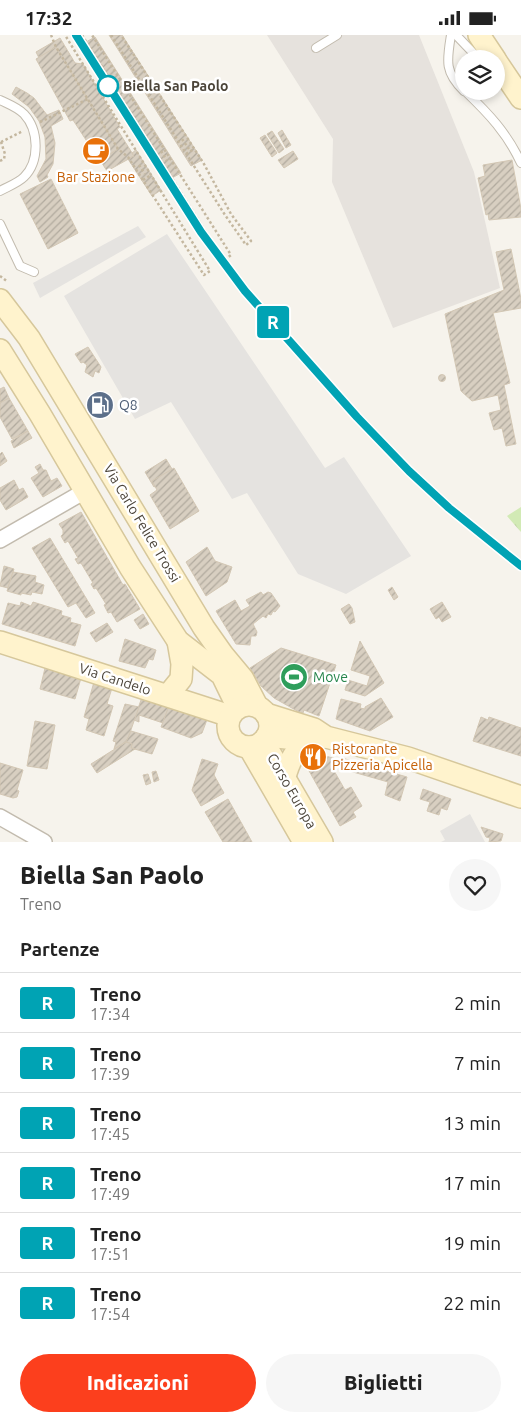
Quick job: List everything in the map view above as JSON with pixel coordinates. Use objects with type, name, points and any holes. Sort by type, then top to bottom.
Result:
[{"type":"main road","points":[[479,35],[488,50]]},
{"type":"main road","points":[[505,76],[521,98]]},
{"type":"main road","name":"Via Carlo Felice Trossi","points":[[4,291],[29,338],[204,627],[223,655],[243,679],[248,711]]},
{"type":"main road","points":[[0,350],[130,567],[178,641],[222,675],[248,711],[270,725],[260,741],[237,743],[232,739],[228,728],[248,711]]},
{"type":"main road","points":[[168,695],[181,679],[182,664],[178,641]]},
{"type":"main road","name":"Via Candelo","points":[[0,642],[168,695],[248,711],[314,729],[316,738]]},
{"type":"main road","points":[[285,777],[292,756],[316,738]]},
{"type":"main road","name":"Via Candelo","points":[[260,741],[316,738],[408,758],[521,797]]},
{"type":"main road","name":"Corso Europa","points":[[260,741],[285,777],[322,842]]},
{"type":"main road","name":"Corso Europa","points":[[260,741],[304,842]]},
{"type":"street","points":[[0,540],[85,491]]},
{"type":"street","points":[[0,817],[44,842]]},
{"type":"lane","points":[[316,47],[337,35]]},
{"type":"lane","points":[[451,35],[448,69],[455,83]]},
{"type":"lane","points":[[456,35],[470,50]]},
{"type":"lane","points":[[0,100],[12,105],[23,113],[28,128],[35,139],[35,160],[24,178],[0,191]]},
{"type":"lane","points":[[474,100],[488,113],[511,143],[521,163]]},
{"type":"lane","points":[[0,224],[20,266],[34,272]]},
{"type":"path","points":[[51,35],[56,47],[118,149],[128,157],[135,167],[204,275],[210,271],[140,165]]},
{"type":"path","points":[[65,35],[143,162],[148,176]]},
{"type":"path","points":[[82,35],[209,237],[226,259],[231,255],[169,164],[92,35]]},
{"type":"path","points":[[111,35],[246,245],[251,241],[231,214],[194,149],[121,35]]},
{"type":"path","points":[[0,161],[4,159],[5,154],[0,142],[88,99]]},
{"type":"path","points":[[178,141],[186,136]]},
{"type":"path","points":[[182,139],[190,151]]},
{"type":"path","points":[[186,154],[194,149]]},
{"type":"path","points":[[157,154],[162,151]]},
{"type":"path","points":[[162,151],[169,164]]},
{"type":"path","points":[[135,167],[143,162]]},
{"type":"path","points":[[165,167],[169,164]]},
{"type":"path","points":[[143,180],[148,176]]},
{"type":"path","points":[[0,276],[4,291]]},
{"type":"shaded area","points":[[267,35],[419,35],[474,172],[500,288],[393,328],[332,182],[333,139]]},
{"type":"shaded area","points":[[138,226],[146,237],[40,298],[33,283]]},
{"type":"shaded area","points":[[167,234],[325,468],[344,457],[411,556],[346,594],[298,574],[247,493],[232,499],[171,402],[135,419],[64,296]]},
{"type":"shaded area","points":[[470,814],[485,842],[441,842],[445,840],[440,831]]},
{"type":"green space","points":[[521,507],[521,532],[507,516]]},
{"type":"building","points":[[109,35],[122,35],[202,160],[191,166]]},
{"type":"building","points":[[95,37],[181,173],[170,179],[86,42]]},
{"type":"building","points":[[60,38],[75,63],[83,64],[120,127],[117,129],[134,156],[107,171],[100,160],[118,149],[56,47],[39,58],[36,52]]},
{"type":"building","name":"Biella San Paolo","points":[[56,47],[118,149],[100,160],[101,163],[73,120],[70,121],[36,59]]},
{"type":"building","points":[[16,87],[34,98],[47,115],[59,110],[63,119],[51,126],[55,143],[53,164],[47,175],[48,177],[40,182],[37,176],[46,159],[45,137],[39,121],[29,107],[12,94]]},
{"type":"building","points":[[282,130],[291,145],[286,148],[278,133]]},
{"type":"building","points":[[272,131],[284,149],[279,153],[267,134]]},
{"type":"building","points":[[265,135],[277,153],[272,157],[260,138]]},
{"type":"building","points":[[136,150],[161,190],[152,196],[128,159],[134,156],[132,153]]},
{"type":"building","points":[[293,151],[298,159],[284,168],[278,160]]},
{"type":"building","points":[[512,160],[521,217],[489,220],[488,214],[486,215],[478,178],[485,176],[483,165]]},
{"type":"building","points":[[51,179],[78,233],[48,249],[20,194]]},
{"type":"building","points":[[511,249],[521,299],[521,308],[493,313],[510,383],[504,385],[516,444],[506,446],[502,428],[494,430],[489,413],[501,410],[498,395],[472,401],[461,391],[445,314],[504,290],[496,252]]},
{"type":"building","points":[[88,347],[101,367],[99,373],[95,371],[93,377],[85,372],[87,365],[83,362],[81,363],[75,354]]},
{"type":"building","points":[[442,374],[446,378],[442,382],[438,378]]},
{"type":"building","points":[[4,387],[9,398],[0,403],[0,389]]},
{"type":"building","points":[[102,395],[110,408],[100,415],[91,401]]},
{"type":"building","points":[[9,398],[28,431],[12,439],[0,417],[0,403]]},
{"type":"building","points":[[28,431],[32,438],[14,448],[11,441]]},
{"type":"building","points":[[2,452],[7,461],[0,466],[0,454]]},
{"type":"building","points":[[166,459],[175,474],[154,487],[145,472]]},
{"type":"building","points":[[40,464],[43,470],[46,470],[51,481],[57,478],[62,486],[43,497],[31,478],[39,473],[35,467]]},
{"type":"building","points":[[174,468],[199,511],[170,529],[150,495],[157,490],[152,481]]},
{"type":"building","points":[[14,480],[19,490],[23,488],[28,497],[6,510],[0,500],[0,488]]},
{"type":"building","points":[[81,512],[123,585],[125,584],[140,609],[117,622],[111,612],[108,613],[104,605],[106,604],[96,588],[94,589],[91,584],[93,583],[81,563],[78,564],[75,559],[78,558],[68,541],[65,543],[61,536],[63,530],[59,524]]},
{"type":"building","points":[[50,538],[95,613],[86,618],[76,603],[68,607],[32,548]]},
{"type":"building","points":[[207,547],[215,561],[232,567],[227,582],[206,596],[186,562]]},
{"type":"building","points":[[4,566],[14,569],[8,588],[0,586]]},
{"type":"building","points":[[13,572],[36,576],[35,582],[44,585],[42,594],[32,592],[31,595],[21,593],[21,595],[7,591]]},
{"type":"building","points":[[392,587],[398,597],[394,600],[388,590]]},
{"type":"building","points":[[261,592],[263,595],[268,592],[271,593],[280,606],[271,615],[268,614],[266,618],[263,616],[253,624],[257,632],[256,636],[251,636],[250,645],[236,644],[216,611],[235,600],[241,611],[250,606],[246,600]]},
{"type":"building","points":[[21,602],[31,606],[33,602],[62,611],[61,615],[71,618],[70,622],[81,625],[75,646],[2,624],[8,603],[20,606]]},
{"type":"building","points":[[442,602],[451,617],[442,622],[439,617],[436,619],[430,609]]},
{"type":"building","points":[[349,604],[352,608],[355,622],[350,624],[341,609]]},
{"type":"building","points":[[143,614],[149,624],[140,629],[134,620]]},
{"type":"building","points":[[107,623],[113,632],[96,642],[90,633]]},
{"type":"building","points":[[125,639],[156,650],[153,660],[149,659],[145,668],[119,661]]},
{"type":"building","points":[[360,641],[384,683],[365,696],[345,690],[348,680],[367,686],[370,676],[351,670]]},
{"type":"building","name":"Move","points":[[281,648],[336,665],[319,716],[304,710],[303,713],[299,712],[274,698],[261,686],[250,668]]},
{"type":"building","points":[[45,668],[81,678],[75,699],[40,689]]},
{"type":"building","points":[[94,682],[112,688],[107,704],[113,706],[104,736],[86,730],[89,719],[84,717]]},
{"type":"building","points":[[142,697],[169,706],[163,723],[139,715],[139,722],[134,720]]},
{"type":"building","points":[[381,698],[393,717],[370,731],[336,719],[341,699],[361,704],[360,708],[365,709],[365,707]]},
{"type":"building","points":[[125,704],[139,707],[127,741],[114,749],[116,742],[113,741]]},
{"type":"building","points":[[169,706],[208,717],[202,733],[191,738],[161,727]]},
{"type":"building","points":[[481,717],[488,720],[489,717],[521,728],[521,756],[473,741]]},
{"type":"building","points":[[35,721],[55,725],[47,769],[27,766]]},
{"type":"building","points":[[131,731],[158,739],[152,754],[131,748],[132,744],[126,742]]},
{"type":"building","points":[[126,742],[132,744],[131,748],[135,749],[97,773],[91,764]]},
{"type":"building","points":[[319,754],[336,759],[333,769],[345,790],[351,787],[362,806],[353,812],[356,817],[340,826],[308,769],[310,760]]},
{"type":"building","points":[[342,758],[407,777],[400,801],[385,795],[388,782],[339,768]]},
{"type":"building","points":[[202,759],[218,764],[214,775],[224,793],[201,806],[192,790]]},
{"type":"building","points":[[0,763],[23,770],[17,790],[19,791],[17,797],[13,798],[0,794]]},
{"type":"building","points":[[156,771],[159,780],[154,782],[152,772]]},
{"type":"building","points":[[148,774],[151,783],[146,785],[143,775]]},
{"type":"building","points":[[423,789],[451,799],[447,810],[441,808],[439,815],[427,811],[430,802],[420,799]]},
{"type":"building","points":[[228,799],[252,842],[223,842],[205,812]]},
{"type":"building","points":[[481,827],[503,834],[501,841],[489,842],[490,838],[486,837]]},
{"type":"railway","points":[[76,35],[191,217],[244,288],[341,400],[394,456],[449,508],[521,566]]},
{"type":"train","name":"R","points":[[76,35],[201,232],[245,291],[357,417],[409,471],[449,508],[521,566]]},
{"type":"place","name":"Biella San Paolo","points":[[108,86]]},
{"type":"place","name":"Bar Stazione","points":[[96,151]]},
{"type":"place","name":"Q8","points":[[100,405]]},
{"type":"place","name":"Move","points":[[294,677]]},
{"type":"place","name":"Ristorante Pizzeria Apicella","points":[[313,757]]}]
